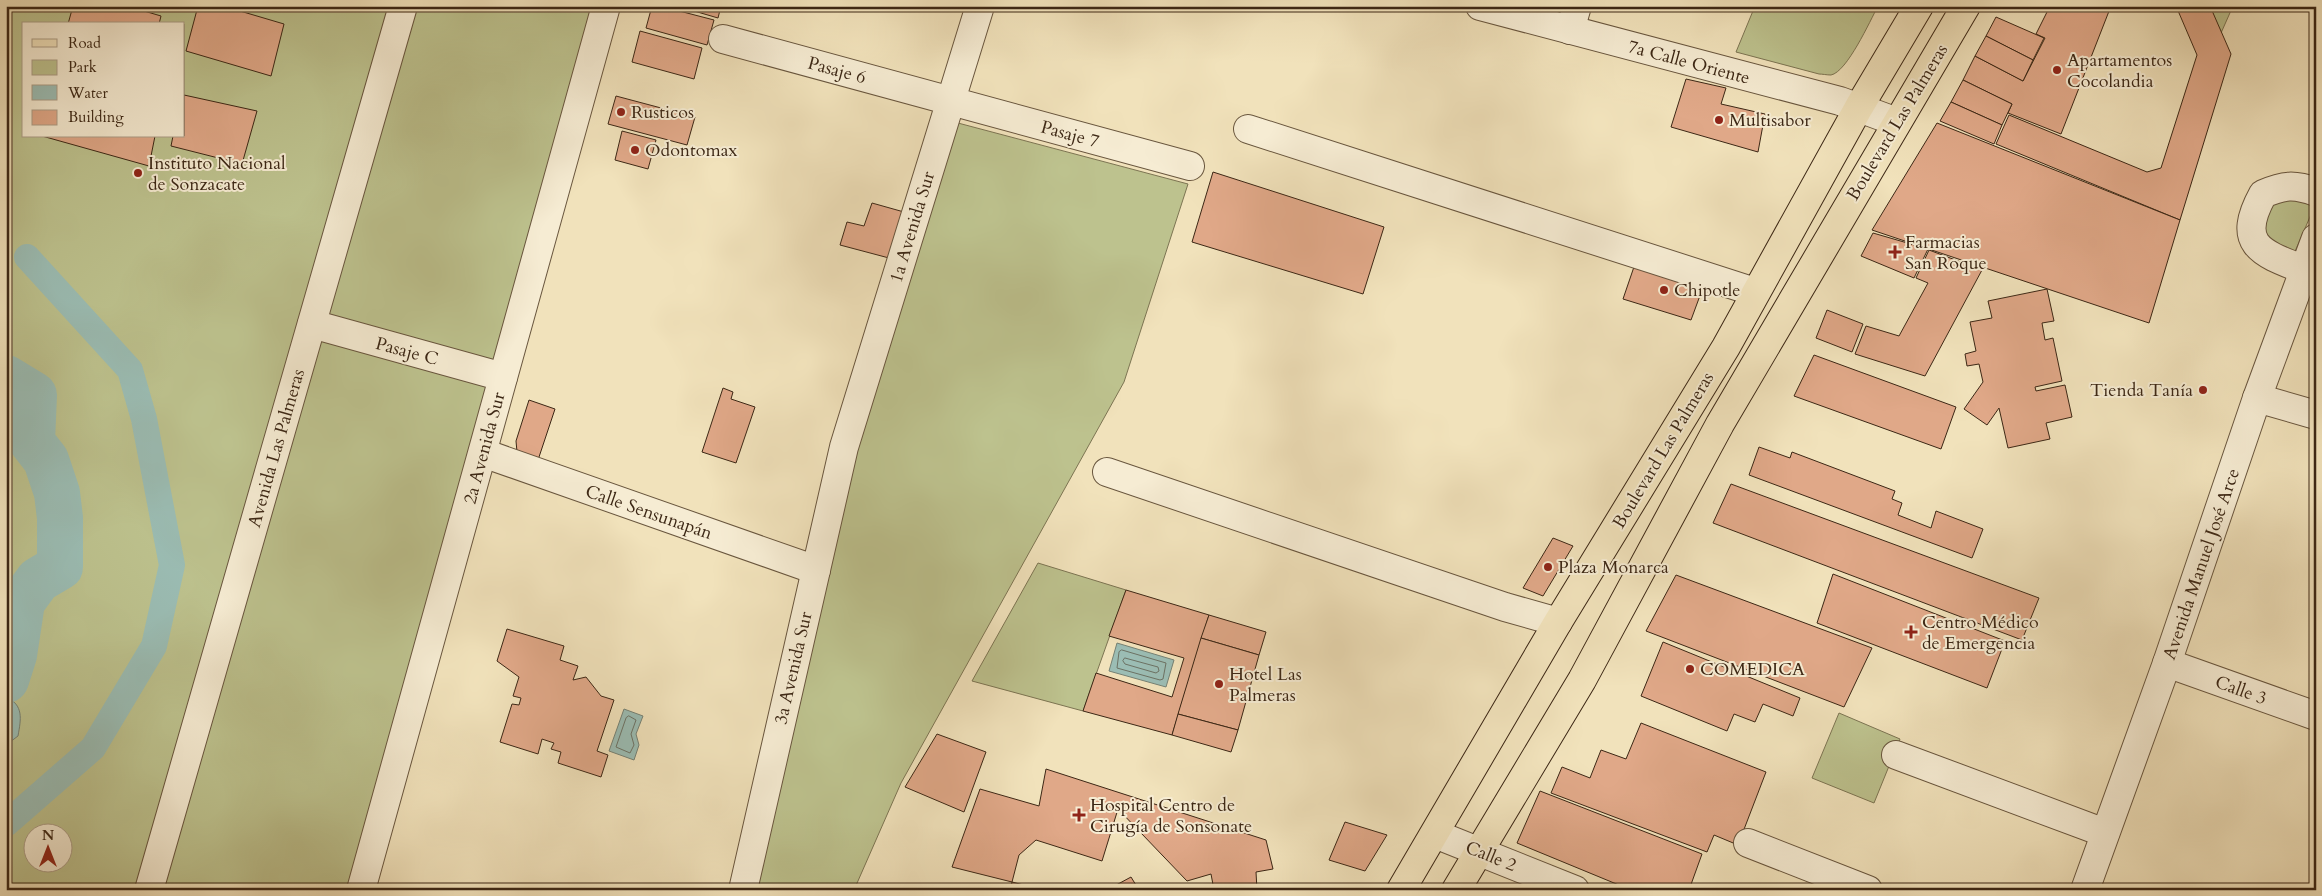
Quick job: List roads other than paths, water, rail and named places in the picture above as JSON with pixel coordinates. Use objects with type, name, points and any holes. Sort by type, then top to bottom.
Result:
[{"type":"main road","name":"Boulevard Las Palmeras","points":[[1401,890],[1558,622],[1726,347],[1859,107],[1919,6]]},
{"type":"main road","name":"Boulevard Las Palmeras","points":[[1456,890],[1582,680],[1720,424],[1966,6]]},
{"type":"street","name":"Avenida Las Palmeras","points":[[149,890],[403,6]]},
{"type":"street","name":"2a Avenida Sur","points":[[361,890],[606,6]]},
{"type":"street","name":"1a Avenida Sur","points":[[844,447],[980,6]]},
{"type":"street","name":"7a Calle Oriente","points":[[1480,6],[1574,18],[1859,107],[1897,122]]},
{"type":"street","name":"Pasaje 6","points":[[723,39],[951,102]]},
{"type":"street","name":"Pasaje 7","points":[[951,102],[1190,166]]},
{"type":"street","points":[[1248,129],[1755,292]]},
{"type":"street","points":[[2311,256],[2269,256],[2255,244],[2250,229],[2253,211],[2263,194],[2284,186],[2302,187],[2316,192]]},
{"type":"street","name":"Avenida Manuel José Arce","points":[[2085,890],[2167,663],[2258,398],[2311,256]]},
{"type":"street","name":"Pasaje C","points":[[312,324],[503,377]]},
{"type":"street","points":[[2258,398],[2316,416]]},
{"type":"street","name":"3a Avenida Sur","points":[[743,890],[844,447]]},
{"type":"street","name":"Calle Sensunapán","points":[[483,453],[816,570]]},
{"type":"street","points":[[1107,472],[1505,607],[1558,622]]},
{"type":"street","name":"Calle 3","points":[[2167,663],[2316,716]]},
{"type":"street","points":[[1896,755],[2105,833]]},
{"type":"street","name":"Calle 2","points":[[1435,834],[1480,850],[1575,890]]},
{"type":"street","points":[[1748,843],[1868,890]]},
{"type":"water","points":[[1117,643],[1174,660],[1166,687],[1109,671]]},
{"type":"water","points":[[6,697],[16,704],[20,718],[18,736],[6,745]]},
{"type":"water","points":[[624,709],[643,716],[636,734],[639,745],[634,760],[609,751]]},
{"type":"waterway","points":[[6,824],[93,748],[154,646],[172,565],[144,419],[130,370],[27,257]]},
{"type":"waterway","points":[[6,378],[34,395],[32,442],[46,460],[57,493],[60,518],[60,567],[38,580],[22,602],[14,655],[6,680]]},
{"type":"place","name":"Apartamentos Cocolandia","points":[[2057,70]]},
{"type":"place","name":"Rusticos","points":[[621,112]]},
{"type":"place","name":"Multisabor","points":[[1719,120]]},
{"type":"place","name":"Odontomax","points":[[635,150]]},
{"type":"place","name":"Instituto Nacional de Sonzacate","points":[[138,173]]},
{"type":"place","name":"Farmacias San Roque","points":[[1895,252]]},
{"type":"place","name":"Chipotle","points":[[1664,290]]},
{"type":"place","name":"Tienda Tanía","points":[[2203,390]]},
{"type":"place","name":"Plaza Monarca","points":[[1548,567]]},
{"type":"place","name":"Centro Médico de Emergencia","points":[[1911,632]]},
{"type":"place","name":"COMEDICA","points":[[1690,669]]},
{"type":"place","name":"Hotel Las Palmeras","points":[[1219,684]]},
{"type":"place","name":"Hospital Centro de Cirugía de Sonsonate","points":[[1079,815]]}]
